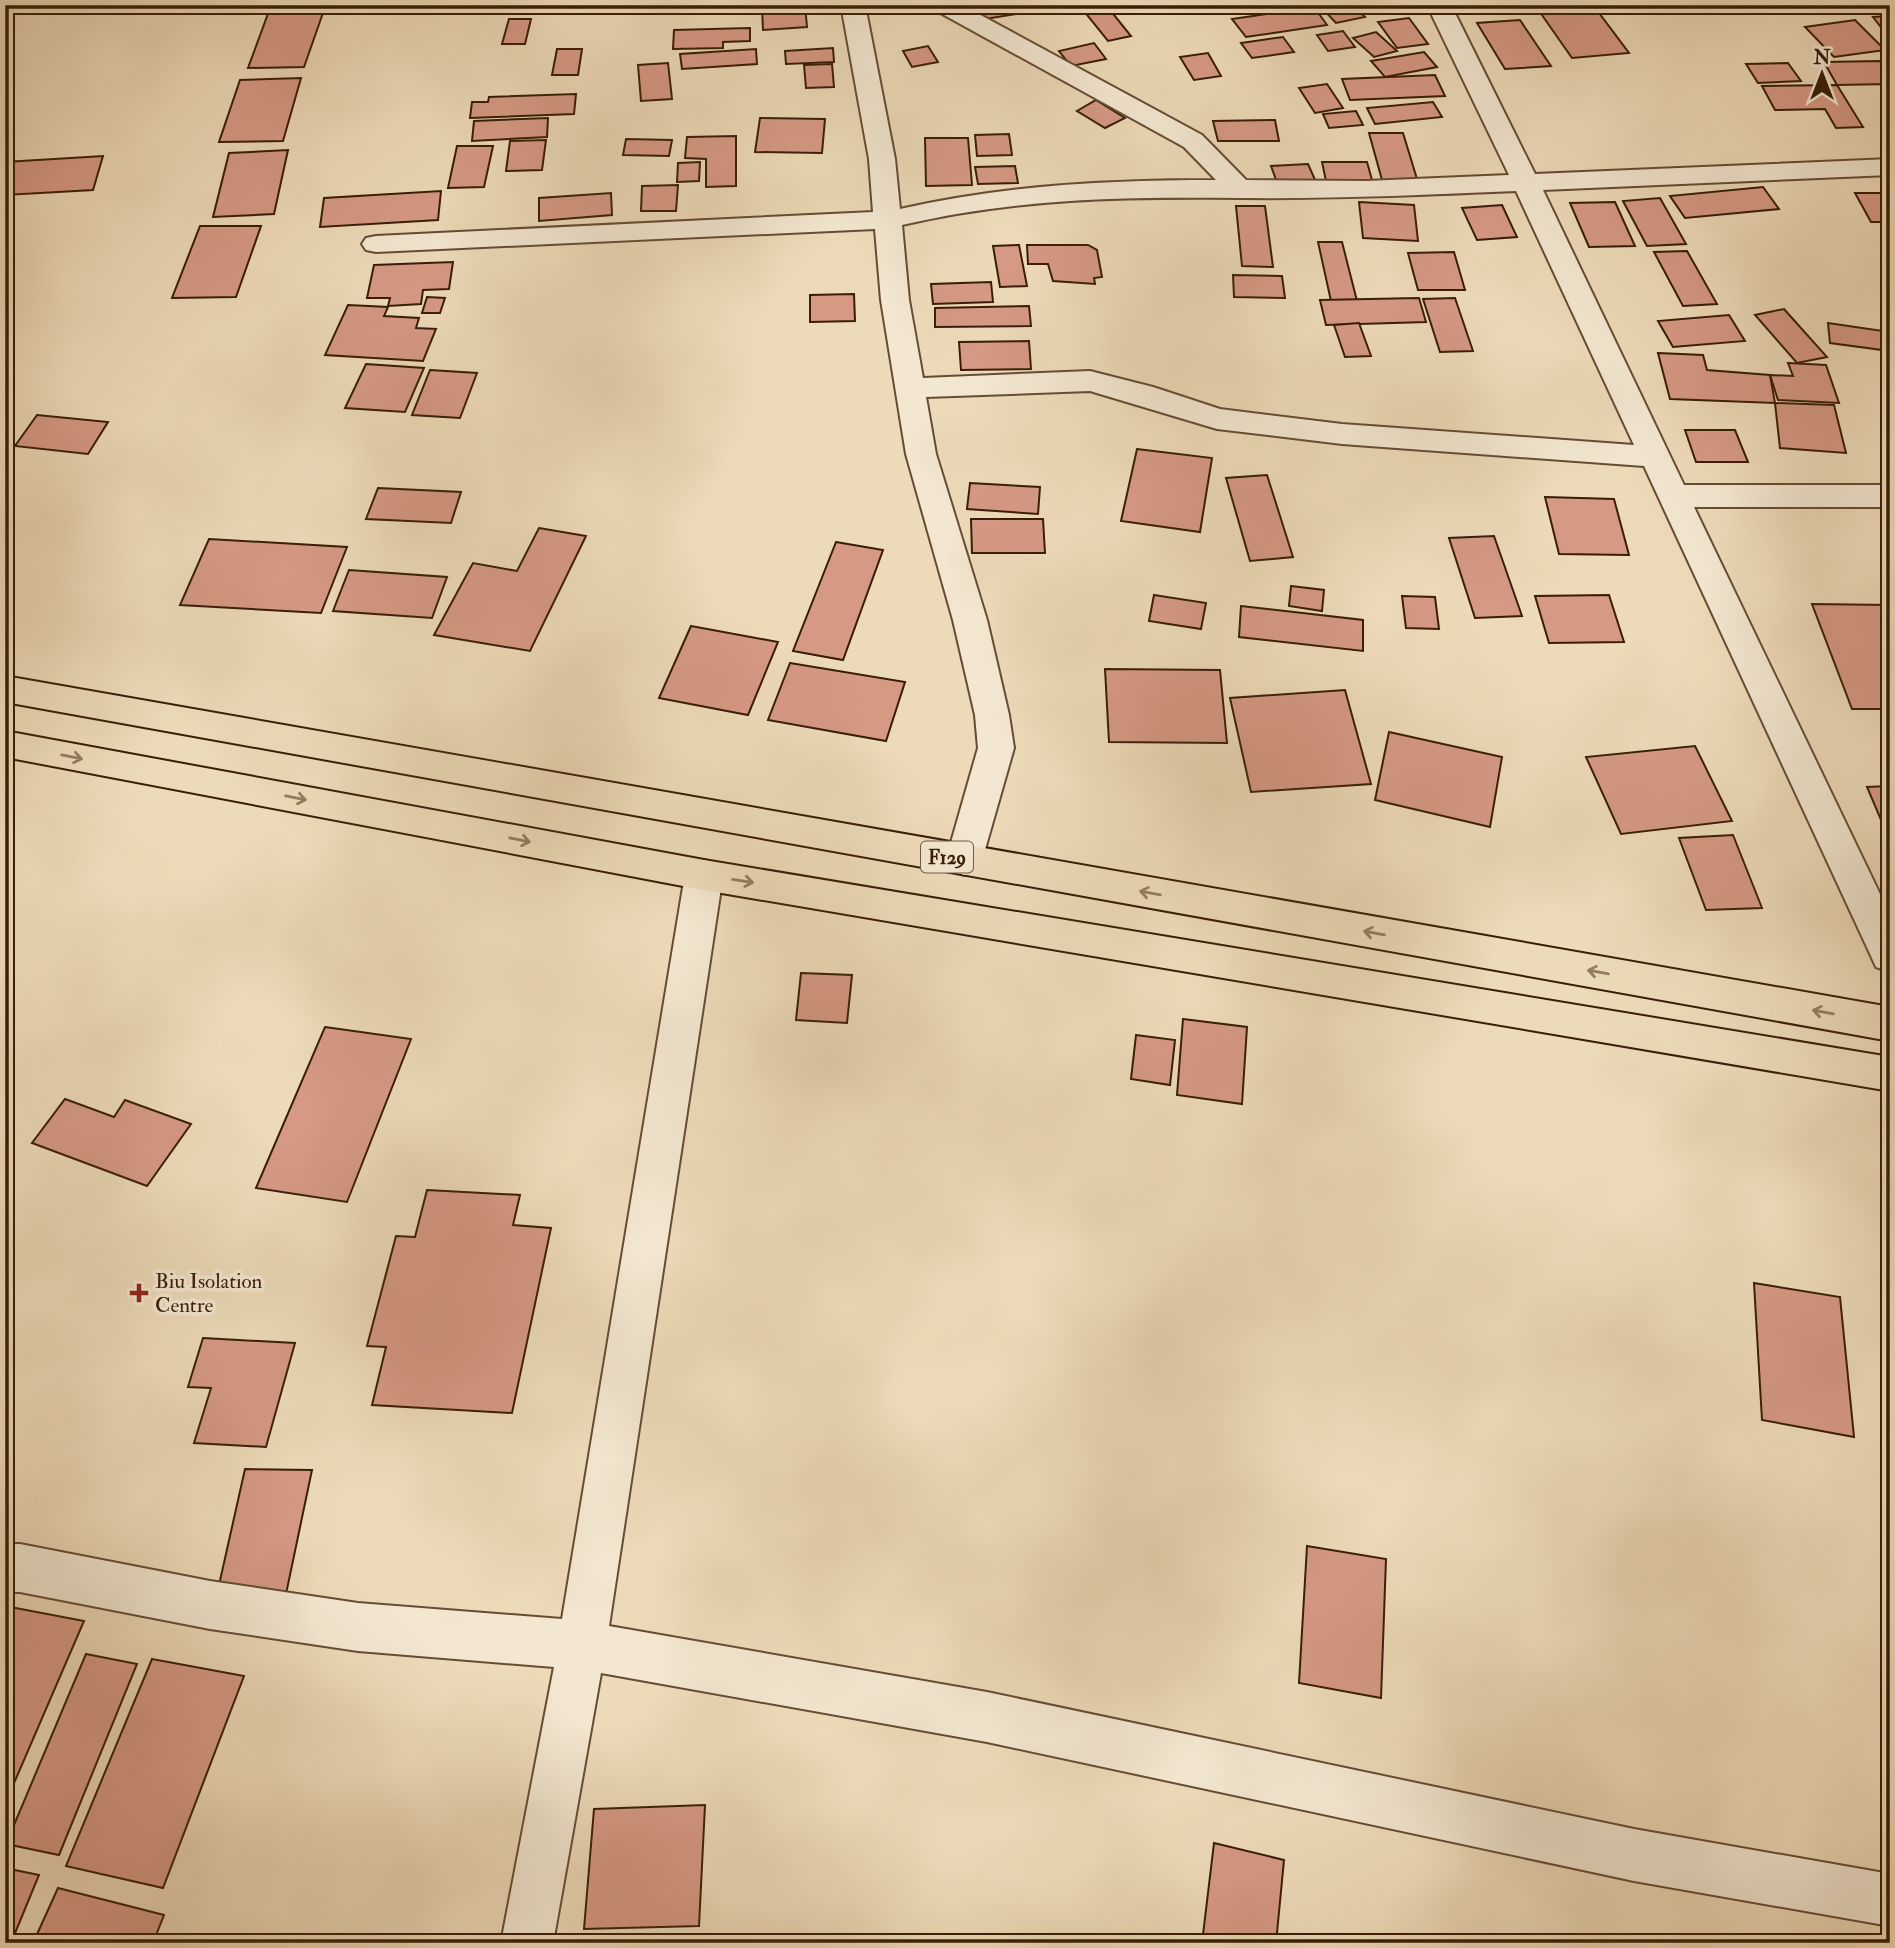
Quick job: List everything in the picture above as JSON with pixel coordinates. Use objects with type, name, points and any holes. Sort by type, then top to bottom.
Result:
[{"type":"main road","name":"F129","points":[[5,690],[1890,1024]]},
{"type":"main road","points":[[5,744],[704,875],[1890,1074]]},
{"type":"street","points":[[853,5],[882,159],[895,300],[921,454],[970,620],[992,715],[996,748],[964,860]]},
{"type":"street","points":[[944,5],[1193,141],[1240,190]]},
{"type":"street","points":[[1439,5],[1526,181],[1656,457],[1671,496],[1748,650],[1890,956]]},
{"type":"street","points":[[376,244],[887,220],[957,204],[1038,193],[1132,188],[1240,190],[1890,167]]},
{"type":"street","points":[[910,388],[1090,380],[1217,419],[1342,434],[1656,457]]},
{"type":"street","points":[[1671,496],[1890,496]]},
{"type":"street","points":[[527,1943],[582,1645],[704,875]]},
{"type":"street","points":[[5,1568],[20,1568],[210,1605],[358,1627],[582,1645],[987,1717],[1634,1855],[1890,1900]]},
{"type":"building","points":[[564,5],[589,5],[589,12],[563,13]]},
{"type":"building","points":[[668,5],[741,5],[668,8]]},
{"type":"building","points":[[805,5],[807,27],[763,30],[762,7]]},
{"type":"building","points":[[970,5],[1038,5],[1041,10],[979,20]]},
{"type":"building","points":[[1106,5],[1131,36],[1108,41],[1083,10]]},
{"type":"building","points":[[1319,5],[1353,5],[1365,17],[1336,23]]},
{"type":"building","points":[[1535,5],[1593,5],[1629,53],[1572,58]]},
{"type":"building","points":[[1314,7],[1327,25],[1246,37],[1232,19]]},
{"type":"building","points":[[324,10],[304,67],[248,68],[269,11]]},
{"type":"building","points":[[1890,16],[1890,39],[1873,17]]},
{"type":"building","points":[[1409,18],[1428,44],[1397,48],[1378,22]]},
{"type":"building","points":[[509,19],[531,19],[525,44],[502,44]]},
{"type":"building","points":[[1520,20],[1551,66],[1505,69],[1477,23]]},
{"type":"building","points":[[1855,20],[1885,50],[1834,57],[1805,27]]},
{"type":"building","points":[[750,28],[750,41],[723,42],[723,48],[673,49],[674,30]]},
{"type":"building","points":[[1343,31],[1355,47],[1328,51],[1317,35]]},
{"type":"building","points":[[1376,32],[1397,51],[1374,57],[1353,38]]},
{"type":"building","points":[[1283,37],[1294,52],[1252,58],[1241,43]]},
{"type":"building","points":[[1094,43],[1106,59],[1071,66],[1059,51]]},
{"type":"building","points":[[928,46],[938,62],[912,67],[903,51]]},
{"type":"building","points":[[833,48],[834,62],[786,64],[785,51]]},
{"type":"building","points":[[557,49],[582,49],[578,75],[552,75]]},
{"type":"building","points":[[756,49],[757,64],[682,69],[680,54]]},
{"type":"building","points":[[1424,52],[1437,67],[1385,77],[1371,61]]},
{"type":"building","points":[[1208,53],[1221,76],[1194,80],[1180,57]]},
{"type":"building","points":[[1881,61],[1890,76],[1890,84],[1837,85],[1824,62]]},
{"type":"building","points":[[668,63],[672,99],[641,101],[638,65]]},
{"type":"building","points":[[1788,63],[1801,81],[1758,83],[1746,64]]},
{"type":"building","points":[[832,64],[834,87],[806,88],[804,65]]},
{"type":"building","points":[[1435,75],[1445,96],[1350,100],[1342,79]]},
{"type":"building","points":[[301,78],[283,141],[219,142],[240,80]]},
{"type":"building","points":[[1327,84],[1343,108],[1315,113],[1299,88]]},
{"type":"building","points":[[1837,85],[1863,127],[1836,128],[1825,109],[1775,110],[1762,86]]},
{"type":"building","points":[[576,94],[574,114],[470,118],[472,102],[488,102],[489,97]]},
{"type":"building","points":[[1096,100],[1125,118],[1105,128],[1077,111]]},
{"type":"building","points":[[1433,102],[1442,117],[1375,124],[1367,108]]},
{"type":"building","points":[[1356,111],[1363,125],[1329,128],[1323,114]]},
{"type":"building","points":[[548,118],[547,137],[472,141],[474,121]]},
{"type":"building","points":[[760,118],[825,119],[822,153],[755,152]]},
{"type":"building","points":[[1275,120],[1279,141],[1218,141],[1213,121]]},
{"type":"building","points":[[1369,133],[1403,133],[1417,179],[1382,180]]},
{"type":"building","points":[[1009,134],[1012,155],[977,156],[975,135]]},
{"type":"building","points":[[736,136],[736,186],[706,187],[706,159],[685,158],[687,137]]},
{"type":"building","points":[[925,138],[968,138],[972,185],[926,186]]},
{"type":"building","points":[[626,139],[672,140],[669,156],[623,155]]},
{"type":"building","points":[[546,140],[542,170],[506,171],[510,141]]},
{"type":"building","points":[[457,146],[493,146],[484,187],[448,188]]},
{"type":"building","points":[[288,150],[274,214],[213,217],[229,153]]},
{"type":"building","points":[[103,156],[93,190],[5,195],[5,162]]},
{"type":"building","points":[[700,162],[699,181],[677,182],[678,163]]},
{"type":"building","points":[[1322,162],[1367,162],[1372,180],[1326,181]]},
{"type":"building","points":[[1308,164],[1316,182],[1278,185],[1271,166]]},
{"type":"building","points":[[1015,166],[1018,183],[978,184],[975,167]]},
{"type":"building","points":[[678,185],[676,211],[641,211],[642,186]]},
{"type":"building","points":[[1763,187],[1779,209],[1685,218],[1670,196]]},
{"type":"building","points":[[441,191],[438,220],[320,227],[324,198]]},
{"type":"building","points":[[611,193],[612,215],[539,221],[539,198]]},
{"type":"building","points":[[1855,193],[1890,193],[1890,222],[1871,222]]},
{"type":"building","points":[[1660,198],[1686,244],[1647,246],[1623,201]]},
{"type":"building","points":[[1359,202],[1414,205],[1418,241],[1363,238]]},
{"type":"building","points":[[1615,202],[1635,246],[1589,247],[1570,203]]},
{"type":"building","points":[[1502,205],[1517,237],[1477,240],[1462,208]]},
{"type":"building","points":[[1236,206],[1265,206],[1273,267],[1242,266]]},
{"type":"building","points":[[200,226],[261,226],[236,297],[172,298]]},
{"type":"building","points":[[1318,242],[1342,242],[1357,301],[1331,301]]},
{"type":"building","points":[[1019,245],[1027,286],[1000,287],[993,246]]},
{"type":"building","points":[[1027,245],[1088,245],[1097,250],[1102,277],[1094,278],[1095,284],[1053,281],[1048,264],[1028,264]]},
{"type":"building","points":[[1687,251],[1717,304],[1683,306],[1654,252]]},
{"type":"building","points":[[1454,252],[1465,290],[1418,290],[1408,253]]},
{"type":"building","points":[[453,262],[449,289],[423,290],[421,304],[388,306],[390,298],[367,298],[374,265]]},
{"type":"building","points":[[1233,275],[1282,276],[1285,298],[1234,297]]},
{"type":"building","points":[[991,282],[993,302],[933,304],[931,284]]},
{"type":"building","points":[[854,294],[855,321],[810,322],[810,295]]},
{"type":"building","points":[[427,297],[445,298],[440,313],[422,313]]},
{"type":"building","points":[[1419,298],[1426,322],[1326,325],[1320,300]]},
{"type":"building","points":[[1455,298],[1473,351],[1440,352],[1423,299]]},
{"type":"building","points":[[348,305],[388,307],[384,316],[419,318],[416,328],[436,329],[423,361],[325,355]]},
{"type":"building","points":[[1029,306],[1031,326],[935,327],[935,308]]},
{"type":"building","points":[[1784,309],[1827,357],[1797,363],[1755,315]]},
{"type":"building","points":[[1729,315],[1745,341],[1673,347],[1658,321]]},
{"type":"building","points":[[1359,323],[1371,356],[1345,357],[1334,325]]},
{"type":"building","points":[[1828,323],[1890,332],[1890,351],[1830,343]]},
{"type":"building","points":[[1029,341],[1031,369],[961,370],[959,342]]},
{"type":"building","points":[[1658,353],[1703,355],[1707,370],[1770,375],[1775,403],[1670,399]]},
{"type":"building","points":[[1788,363],[1826,365],[1839,403],[1778,400],[1770,375],[1793,376]]},
{"type":"building","points":[[366,364],[424,368],[405,412],[345,408]]},
{"type":"building","points":[[430,370],[477,373],[460,418],[412,415]]},
{"type":"building","points":[[1775,403],[1834,405],[1846,453],[1780,448]]},
{"type":"building","points":[[37,415],[108,422],[88,454],[15,446]]},
{"type":"building","points":[[1685,430],[1735,430],[1748,462],[1696,462]]},
{"type":"building","points":[[1137,449],[1212,458],[1200,532],[1121,521]]},
{"type":"building","points":[[1267,475],[1293,557],[1250,561],[1226,478]]},
{"type":"building","points":[[970,483],[1040,487],[1038,514],[967,509]]},
{"type":"building","points":[[378,488],[461,492],[451,523],[366,519]]},
{"type":"building","points":[[1545,497],[1614,499],[1629,555],[1559,554]]},
{"type":"building","points":[[971,519],[1043,519],[1045,553],[972,553]]},
{"type":"building","points":[[539,528],[586,536],[530,651],[434,635],[473,563],[517,571]]},
{"type":"building","points":[[1494,536],[1522,616],[1475,618],[1449,538]]},
{"type":"building","points":[[209,539],[347,547],[321,613],[180,605]]},
{"type":"building","points":[[836,542],[883,550],[843,660],[793,651]]},
{"type":"building","points":[[349,570],[447,577],[432,618],[333,611]]},
{"type":"building","points":[[1291,586],[1324,590],[1322,611],[1289,606]]},
{"type":"building","points":[[1154,595],[1206,603],[1201,629],[1149,621]]},
{"type":"building","points":[[1609,595],[1624,642],[1549,643],[1535,596]]},
{"type":"building","points":[[1402,596],[1435,597],[1439,629],[1406,628]]},
{"type":"building","points":[[1812,604],[1890,605],[1890,709],[1852,709]]},
{"type":"building","points":[[1241,606],[1363,620],[1363,651],[1239,637]]},
{"type":"building","points":[[691,626],[778,642],[748,715],[659,698]]},
{"type":"building","points":[[790,663],[905,682],[886,741],[768,720]]},
{"type":"building","points":[[1105,669],[1220,670],[1227,743],[1109,742]]},
{"type":"building","points":[[1345,690],[1371,784],[1251,792],[1230,698]]},
{"type":"building","points":[[1389,732],[1502,757],[1490,827],[1375,800]]},
{"type":"building","points":[[1695,746],[1732,821],[1621,834],[1586,757]]},
{"type":"building","points":[[1890,786],[1890,841],[1867,787]]},
{"type":"building","points":[[1733,835],[1762,908],[1706,910],[1679,838]]},
{"type":"building","points":[[801,973],[852,975],[847,1023],[796,1020]]},
{"type":"building","points":[[1183,1019],[1247,1027],[1242,1104],[1177,1095]]},
{"type":"building","points":[[325,1027],[411,1039],[347,1202],[256,1188]]},
{"type":"building","points":[[1136,1035],[1175,1040],[1170,1085],[1131,1079]]},
{"type":"building","points":[[65,1099],[114,1117],[125,1100],[191,1124],[147,1186],[32,1143]]},
{"type":"building","points":[[427,1190],[520,1195],[513,1225],[551,1228],[512,1413],[372,1405],[386,1347],[367,1346],[396,1236],[415,1237]]},
{"type":"building","points":[[1754,1283],[1840,1297],[1854,1437],[1762,1420]]},
{"type":"building","points":[[203,1338],[295,1343],[266,1447],[194,1443],[211,1388],[188,1387]]},
{"type":"building","points":[[245,1469],[312,1470],[286,1594],[217,1594]]},
{"type":"building","points":[[1307,1546],[1386,1559],[1381,1698],[1299,1683]]},
{"type":"building","points":[[5,1606],[84,1621],[5,1804]]},
{"type":"building","points":[[86,1654],[137,1664],[59,1855],[6,1844]]},
{"type":"building","points":[[152,1659],[244,1676],[163,1888],[66,1866]]},
{"type":"building","points":[[705,1805],[699,1926],[584,1929],[594,1809]]},
{"type":"building","points":[[1214,1843],[1284,1860],[1276,1943],[1202,1943]]},
{"type":"building","points":[[5,1868],[39,1875],[11,1943],[5,1943]]},
{"type":"building","points":[[58,1888],[164,1915],[153,1943],[33,1943]]},
{"type":"place","name":"Biu Isolation Centre","points":[[139,1293]]}]
